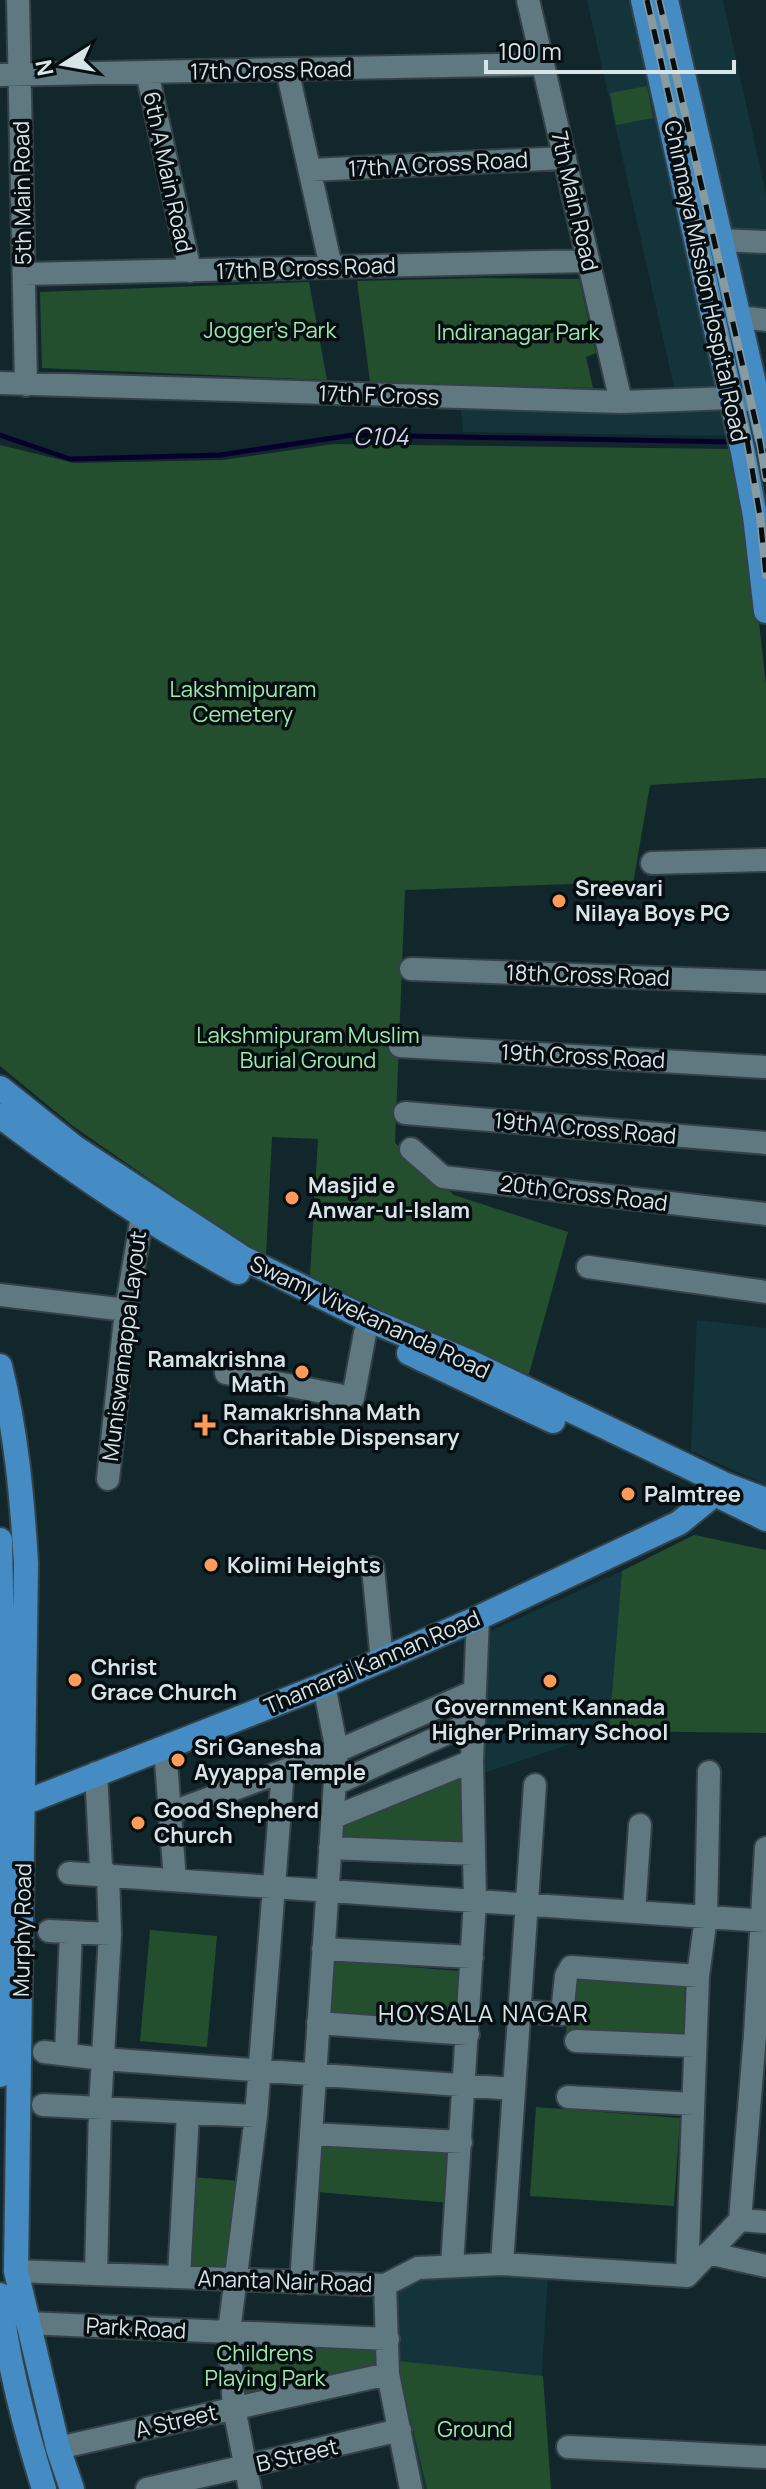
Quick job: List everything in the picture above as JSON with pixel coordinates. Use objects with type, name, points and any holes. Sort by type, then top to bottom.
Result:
[{"type":"main road","name":"Chinmaya Mission Hospital Road","points":[[643,0],[742,444],[765,599]]},
{"type":"main road","name":"Chinmaya Mission Hospital Road","points":[[666,0],[738,317],[762,403],[766,436]]},
{"type":"main road","name":"Swamy Vivekananda Road","points":[[0,1088],[144,1204]]},
{"type":"main road","name":"Swamy Vivekananda Road","points":[[0,1116],[54,1157],[243,1258],[266,1278],[365,1333],[721,1490],[766,1500]]},
{"type":"main road","name":"Swamy Vivekananda Road","points":[[266,1278],[470,1362],[721,1490],[766,1519]]},
{"type":"main road","name":"Murphy Road","points":[[0,1366],[13,1417],[24,1533],[0,2075]]},
{"type":"main road","name":"Thamarai Kannan Road","points":[[12,1807],[382,1661],[679,1523],[721,1490]]},
{"type":"main road","name":"Murphy Road","points":[[0,1542],[1,1646],[12,1807],[23,1900],[16,2271],[58,2448],[72,2489]]},
{"type":"main road","points":[[0,2295],[5,2340],[27,2435],[44,2489]]},
{"type":"street","name":"5th Main Road","points":[[18,0],[10,75],[24,274],[26,385]]},
{"type":"street","name":"7th Main Road","points":[[528,0],[621,402]]},
{"type":"street","name":"17th Cross Road","points":[[10,75],[543,64]]},
{"type":"street","points":[[287,69],[331,267]]},
{"type":"street","name":"6th A Main Road","points":[[147,72],[190,271]]},
{"type":"street","name":"17th A Cross Road","points":[[311,170],[565,158]]},
{"type":"street","points":[[720,240],[766,242]]},
{"type":"street","name":"17th B Cross Road","points":[[24,274],[588,261]]},
{"type":"street","points":[[738,317],[766,320]]},
{"type":"street","name":"17th F Cross","points":[[0,383],[621,402],[732,398],[762,403]]},
{"type":"street","points":[[652,863],[766,860]]},
{"type":"street","name":"18th Cross Road","points":[[411,969],[766,982]]},
{"type":"street","name":"19th Cross Road","points":[[400,1046],[766,1067]]},
{"type":"street","name":"19th A Cross Road","points":[[405,1113],[766,1143]]},
{"type":"street","name":"20th Cross Road","points":[[411,1149],[443,1177],[766,1214]]},
{"type":"street","name":"Muniswamappa Layout","points":[[108,1479],[126,1310],[144,1204]]},
{"type":"street","points":[[588,1267],[766,1292]]},
{"type":"street","points":[[0,1295],[126,1310]]},
{"type":"street","points":[[226,1373],[353,1398],[365,1333]]},
{"type":"street","points":[[373,1568],[382,1661]]},
{"type":"street","points":[[452,2266],[475,1901],[472,1761],[478,1618]]},
{"type":"street","points":[[301,2283],[337,1751],[324,1685]]},
{"type":"street","points":[[170,1813],[337,1751],[475,1691]]},
{"type":"street","points":[[335,1784],[474,1721]]},
{"type":"street","points":[[165,1748],[175,1880]]},
{"type":"street","points":[[332,1818],[472,1761]]},
{"type":"street","points":[[248,2478],[234,2408],[229,2332],[256,2116],[283,1771]]},
{"type":"street","points":[[687,2276],[698,1976],[706,1917],[709,1772]]},
{"type":"street","points":[[96,1773],[101,1867],[108,1876],[110,1934],[100,2108],[96,2274]]},
{"type":"street","points":[[502,2264],[535,1785]]},
{"type":"street","points":[[634,1912],[640,1825]]},
{"type":"street","points":[[330,1848],[474,1854]]},
{"type":"street","points":[[687,2276],[740,2220],[761,2036],[766,1848]]},
{"type":"street","points":[[69,1873],[764,1921]]},
{"type":"street","points":[[110,1934],[60,1931],[55,2053],[514,2089]]},
{"type":"street","points":[[323,1949],[472,1957]]},
{"type":"street","points":[[519,2011],[562,2014],[566,1976],[571,1967],[698,1976]]},
{"type":"street","points":[[318,2023],[468,2034]]},
{"type":"street","points":[[576,2041],[695,2046]]},
{"type":"street","points":[[568,2097],[693,2104]]},
{"type":"street","points":[[43,2105],[256,2116]]},
{"type":"street","points":[[179,2277],[188,2113]]},
{"type":"street","points":[[311,2134],[461,2142]]},
{"type":"street","points":[[740,2220],[766,2222]]},
{"type":"street","points":[[708,2253],[766,2266]]},
{"type":"street","name":"Ananta Nair Road","points":[[16,2271],[385,2285],[418,2268],[502,2264],[687,2276]]},
{"type":"street","points":[[385,2285],[388,2374],[408,2488]]},
{"type":"street","name":"Park Road","points":[[27,2323],[388,2339]]},
{"type":"street","name":"A Street","points":[[58,2448],[388,2374]]},
{"type":"street","name":"B Street","points":[[147,2489],[248,2478],[400,2430]]},
{"type":"street","points":[[568,2447],[766,2457]]},
{"type":"shaded area","points":[[587,0],[631,0],[722,389],[675,391]]},
{"type":"shaded area","points":[[677,0],[723,0],[766,194],[766,230],[729,229]]},
{"type":"shaded area","points":[[734,248],[766,250],[766,313],[748,312]]},
{"type":"shaded area","points":[[460,401],[725,406],[730,436],[463,432]]},
{"type":"shaded area","points":[[697,1320],[766,1328],[766,1485],[691,1451]]},
{"type":"shaded area","name":"Government Kannada Higher Primary School","points":[[622,1571],[609,1731],[481,1774],[491,1631]]},
{"type":"shaded area","points":[[442,2274],[548,2275],[542,2371],[549,2489],[421,2489],[395,2362],[396,2287]]},
{"type":"green space","points":[[647,86],[653,118],[616,125],[610,93]]},
{"type":"green space","name":"Indiranagar Park","points":[[579,279],[596,353],[586,357],[593,388],[370,382],[357,281]]},
{"type":"green space","name":"Jogger's Park","points":[[309,282],[327,380],[42,368],[40,292]]},
{"type":"green space","name":"Lakshmipuram Cemetery","points":[[334,444],[732,449],[756,595],[766,685],[766,778],[650,785],[633,884],[405,890],[395,1143],[454,1195],[568,1232],[527,1381],[310,1276],[318,1139],[272,1137],[266,1256],[73,1126],[0,1066],[0,445],[74,463],[222,460]]},
{"type":"green space","points":[[694,1535],[766,1550],[766,1733],[609,1731],[622,1571]]},
{"type":"green space","points":[[464,1774],[468,1847],[339,1841],[340,1825]]},
{"type":"green space","points":[[150,1930],[217,1936],[207,2047],[140,2041]]},
{"type":"green space","points":[[334,1961],[458,1971],[454,2024],[330,2014]]},
{"type":"green space","points":[[568,1979],[685,1984],[683,2043],[566,2038]]},
{"type":"green space","points":[[536,2107],[680,2118],[674,2206],[530,2196]]},
{"type":"green space","points":[[321,2126],[455,2138],[450,2203],[316,2192]]},
{"type":"green space","points":[[192,2177],[241,2181],[233,2273],[185,2269]]},
{"type":"green space","name":"Childrens Playing Park","points":[[236,2338],[383,2346],[381,2371],[240,2398]]},
{"type":"green space","name":"Ground","points":[[397,2361],[543,2376],[551,2489],[427,2489]]},
{"type":"waterway","name":"C104","points":[[0,435],[70,459],[220,455],[353,435],[734,442]]},
{"type":"waterway","name":"C104","points":[[747,445],[766,449]]},
{"type":"railway","points":[[647,0],[747,439],[766,575]]},
{"type":"railway","points":[[659,0],[766,478]]},
{"type":"place","name":"Sreevari Nilaya Boys PG","points":[[559,901]]},
{"type":"place","name":"Masjid e Anwar-ul-Islam","points":[[292,1198]]},
{"type":"place","name":"Ramakrishna Math","points":[[302,1372]]},
{"type":"place","name":"Ramakrishna Math Charitable Dispensary","points":[[205,1425]]},
{"type":"place","name":"Palmtree","points":[[628,1494]]},
{"type":"place","name":"Kolimi Heights","points":[[211,1565]]},
{"type":"place","name":"Christ Grace Church","points":[[75,1680]]},
{"type":"place","name":"Government Kannada Higher Primary School","points":[[550,1681]]},
{"type":"place","name":"Sri Ganesha Ayyappa Temple","points":[[178,1760]]},
{"type":"place","name":"Good Shepherd Church","points":[[138,1823]]},
{"type":"district","name":"HOYSALA NAGAR","points":[[484,2014]]},
{"type":"park label","name":"Lakshmipuram Muslim Burial Ground","points":[[308,1048]]}]
